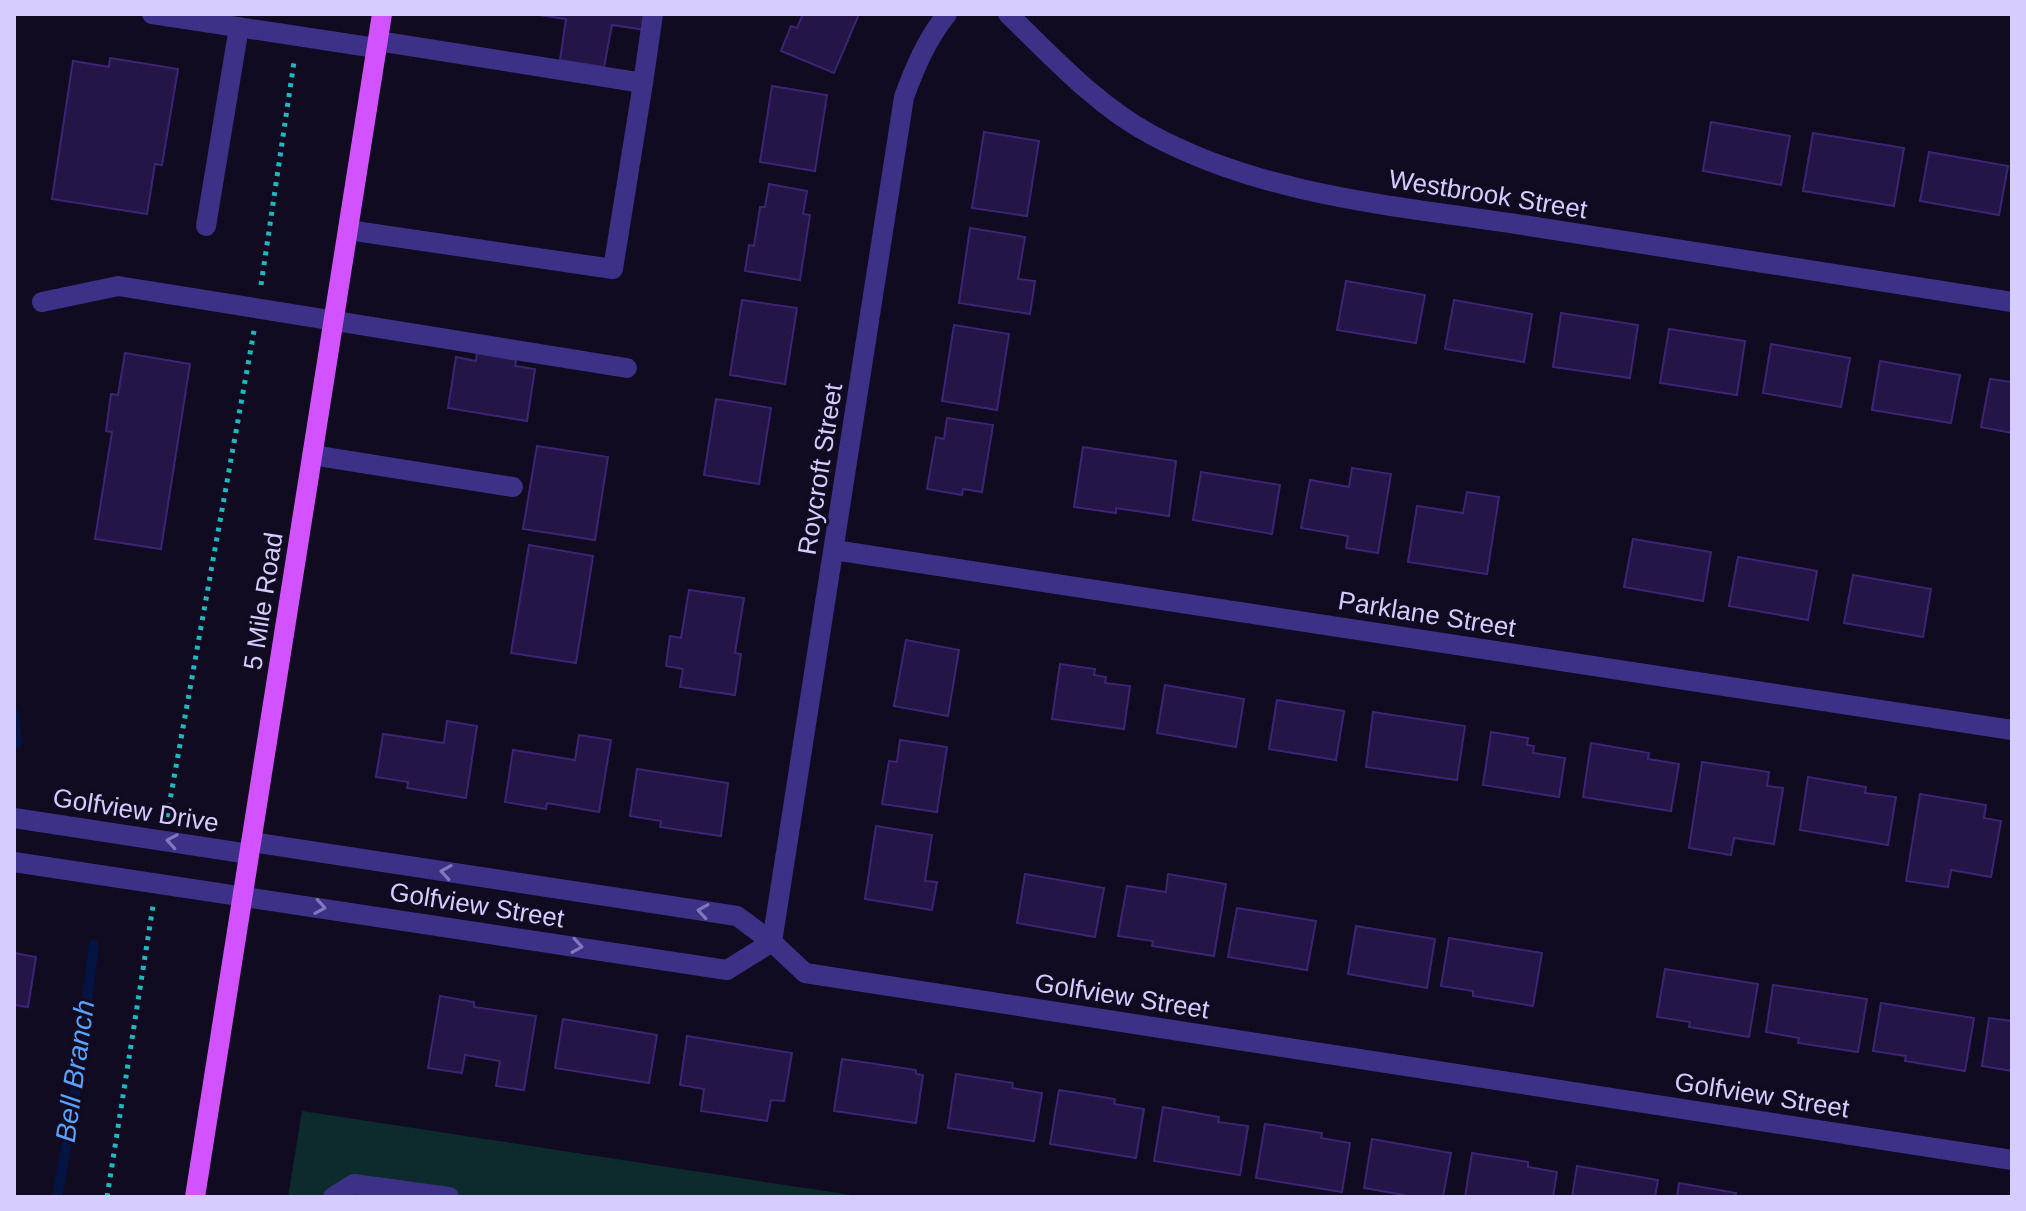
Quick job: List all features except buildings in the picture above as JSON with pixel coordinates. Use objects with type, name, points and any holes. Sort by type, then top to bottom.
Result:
[{"type":"main road","name":"5 Mile Road","points":[[195,1197],[382,14]]},
{"type":"street","points":[[152,14],[643,83]]},
{"type":"street","points":[[348,230],[613,269],[653,14]]},
{"type":"street","name":"Roycroft Street","points":[[772,942],[904,97],[917,63],[947,14]]},
{"type":"street","name":"Westbrook Street","points":[[1008,14],[1081,83],[1148,133],[1198,158],[1247,176],[1363,200],[2012,302]]},
{"type":"street","points":[[206,226],[239,27]]},
{"type":"street","points":[[42,302],[118,286],[627,368]]},
{"type":"street","points":[[312,455],[513,487]]},
{"type":"street","name":"Parklane Street","points":[[834,550],[2012,730]]},
{"type":"street","name":"Golfview Drive","points":[[14,818],[737,916],[772,942]]},
{"type":"street","points":[[14,862],[243,895]]},
{"type":"street","name":"Golfview Street","points":[[243,895],[727,970],[772,942],[805,973],[2012,1160]]},
{"type":"street","points":[[333,1197],[354,1184],[449,1197]]},
{"type":"path","points":[[165,823],[257,310],[297,36]]},
{"type":"path","points":[[107,1197],[155,897]]},
{"type":"green space","points":[[302,1111],[864,1197],[288,1197]]},
{"type":"waterway","name":"Bell Branch","points":[[14,714],[17,743]]},
{"type":"waterway","name":"Bell Branch","points":[[57,1197],[73,1108],[94,945]]}]
